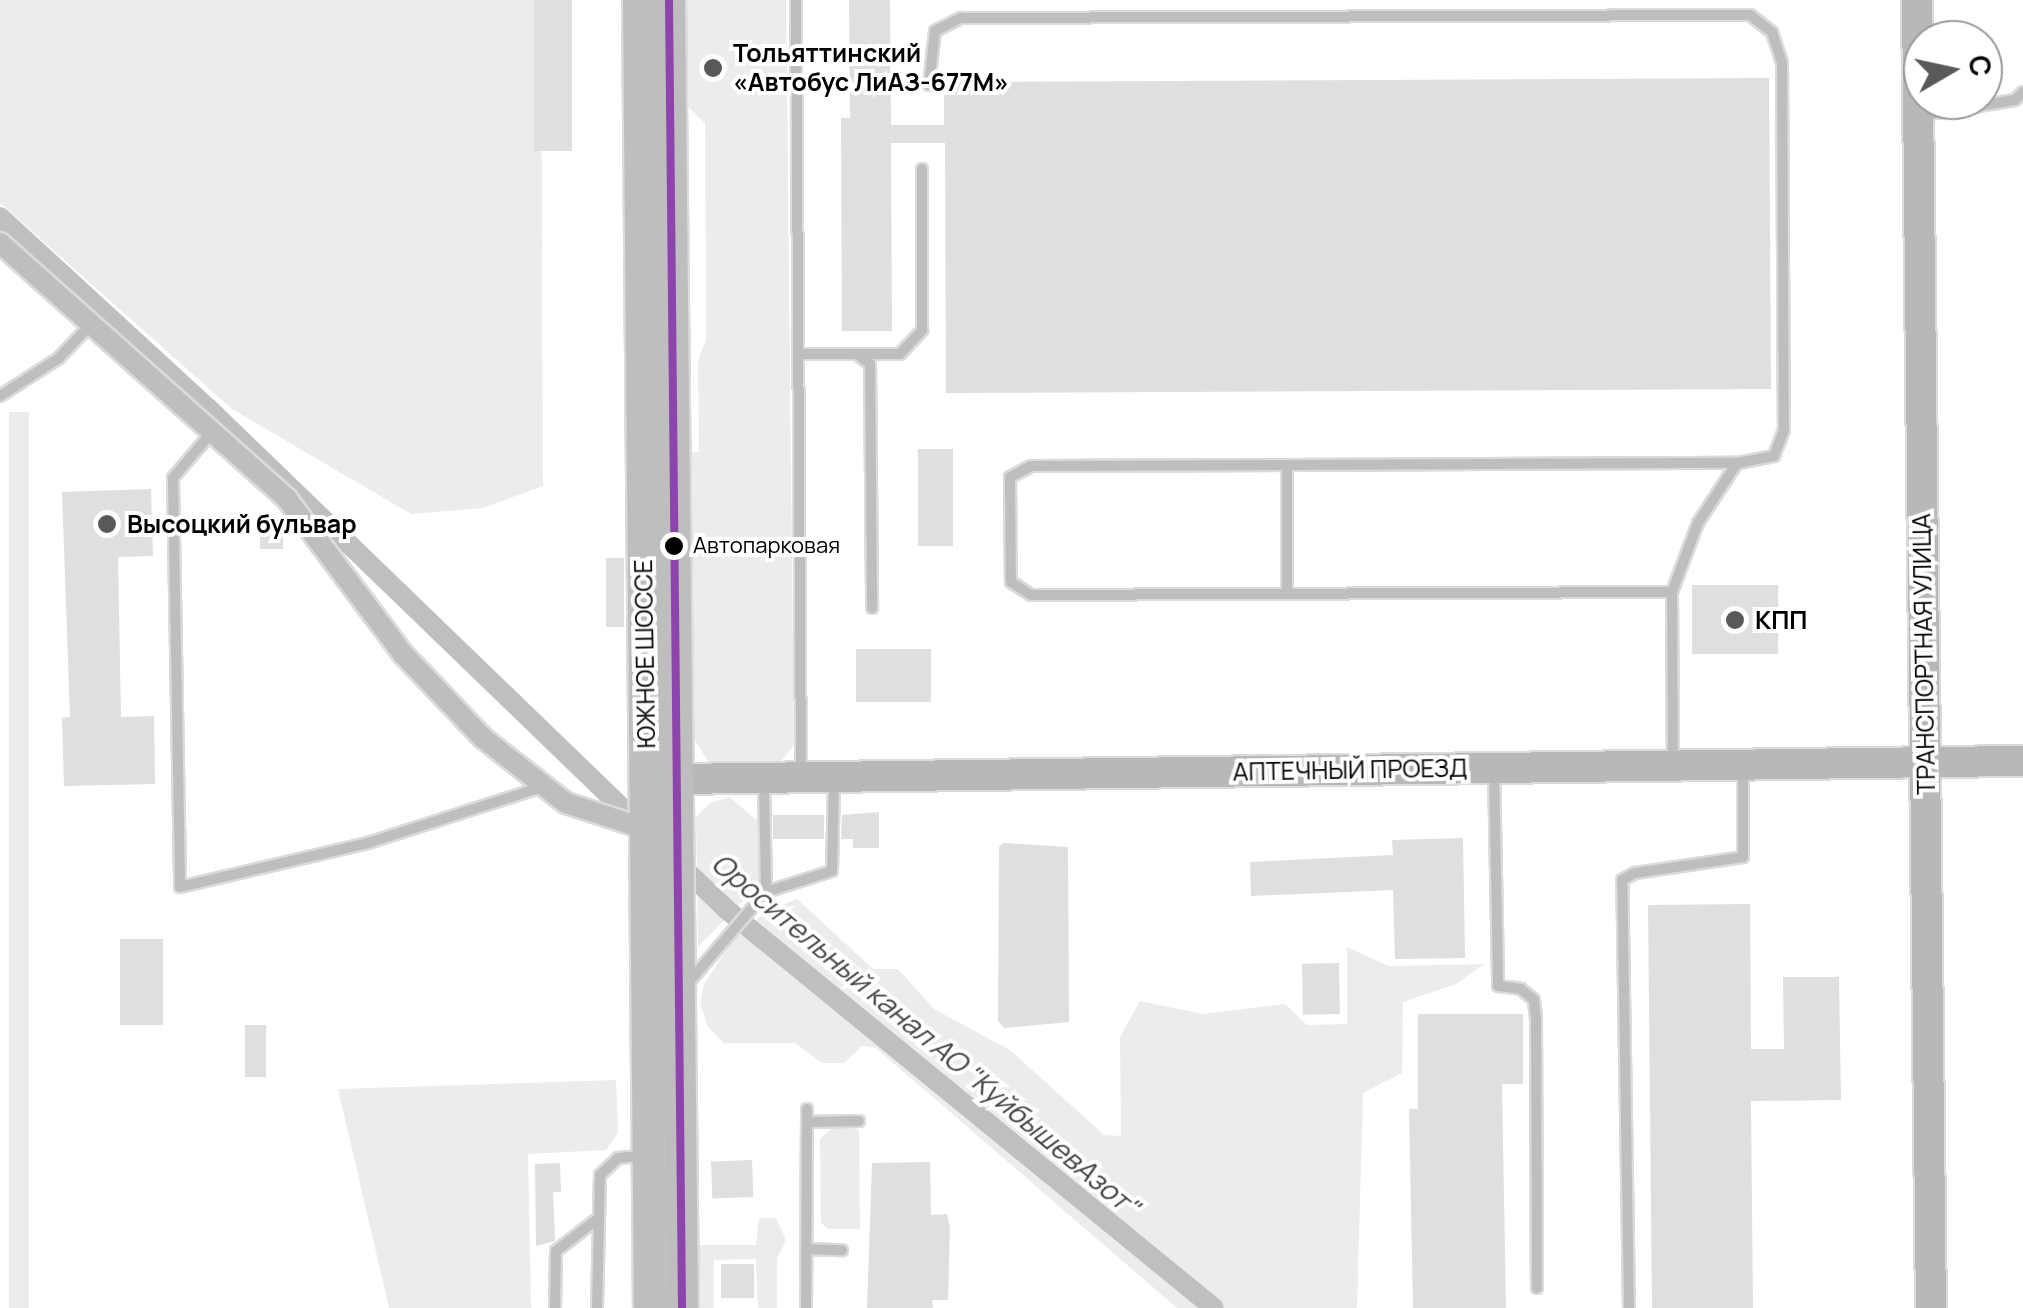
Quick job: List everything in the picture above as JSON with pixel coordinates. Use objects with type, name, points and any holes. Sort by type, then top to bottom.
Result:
[{"type":"main road","name":"ЮЖНОЕ ШОССЕ","points":[[639,0],[650,1308]]},
{"type":"main road","name":"ЮЖНОЕ ШОССЕ","points":[[668,0],[682,1308]]},
{"type":"street","name":"ТРАНСПОРТНАЯ УЛИЦА","points":[[1918,120],[1931,1308]]},
{"type":"street","points":[[0,243],[212,432],[315,530],[440,698],[543,786],[594,814],[646,828]]},
{"type":"street","name":"АПТЕЧНЫЙ ПРОЕЗД","points":[[676,778],[2023,761]]},
{"type":"lane","points":[[796,0],[801,778]]},
{"type":"lane","points":[[928,85],[935,31],[961,18],[1750,15],[1772,32],[1782,63],[1784,430],[1774,456],[1737,463],[1020,467],[1010,477],[1011,582],[1022,593],[1672,592]]},
{"type":"lane","points":[[798,354],[900,354],[922,330],[922,169]]},
{"type":"lane","points":[[0,396],[59,358],[91,324]]},
{"type":"lane","points":[[857,354],[871,373],[872,608]]},
{"type":"lane","points":[[212,432],[173,478],[180,887],[368,843],[543,786]]},
{"type":"lane","points":[[1673,766],[1672,592],[1698,524],[1737,463]]},
{"type":"lane","points":[[1287,465],[1288,594]]},
{"type":"lane","points":[[1629,1308],[1622,880],[1635,872],[1742,857],[1743,765]]},
{"type":"lane","points":[[1494,768],[1498,986],[1521,989],[1534,1000],[1536,1020],[1537,1288]]},
{"type":"lane","points":[[764,778],[766,892]]},
{"type":"lane","points":[[678,994],[766,892],[832,871],[834,778]]},
{"type":"lane","points":[[806,1308],[807,1109]]},
{"type":"lane","points":[[807,1122],[859,1121]]},
{"type":"lane","points":[[597,1308],[595,1194],[608,1164],[649,1156]]},
{"type":"lane","points":[[555,1308],[556,1250],[596,1220]]},
{"type":"lane","points":[[806,1249],[842,1250]]},
{"type":"shaded area","points":[[0,0],[541,0],[543,486],[483,508],[411,514],[232,409],[0,203]]},
{"type":"shaded area","points":[[682,0],[786,0],[794,745],[779,764],[711,766],[692,736],[689,453],[699,452],[698,360],[706,340],[705,123],[687,106],[683,86]]},
{"type":"shaded area","points":[[9,412],[29,412],[29,1308],[9,1308]]},
{"type":"shaded area","points":[[729,797],[758,821],[759,884],[698,947],[696,817],[710,803]]},
{"type":"shaded area","points":[[797,899],[873,969],[898,969],[934,1009],[1010,1050],[1104,1135],[1121,1136],[1120,1037],[1140,1001],[1203,1014],[1285,1004],[1307,1025],[1347,1024],[1347,947],[1389,966],[1484,964],[1456,984],[1403,1002],[1402,1073],[1363,1093],[1357,1308],[1177,1308],[876,1048],[862,1046],[844,1063],[822,1063],[795,1043],[724,1043],[708,1027],[700,1004],[704,984],[732,942],[766,911]]},
{"type":"shaded area","points":[[616,1080],[618,1133],[606,1150],[528,1154],[531,1308],[389,1308],[338,1089]]},
{"type":"shaded area","points":[[831,1129],[859,1129],[860,1229],[828,1229],[821,1223],[820,1139]]},
{"type":"shaded area","points":[[759,1218],[776,1218],[786,1240],[777,1258],[777,1308],[758,1308],[756,1259],[714,1260],[714,1308],[695,1308],[694,1245],[756,1245]]},
{"type":"building","points":[[534,0],[572,0],[572,151],[534,151]]},
{"type":"building","points":[[849,0],[890,0],[891,125],[944,125],[944,82],[1769,78],[1771,389],[946,393],[945,143],[891,143],[892,331],[842,331],[841,118],[850,118]]},
{"type":"building","points":[[918,449],[953,449],[953,546],[918,546]]},
{"type":"building","points":[[151,489],[153,556],[118,557],[121,717],[154,716],[155,784],[64,786],[62,718],[70,717],[62,492]]},
{"type":"building","points":[[260,524],[283,524],[283,549],[260,549]]},
{"type":"building","points":[[606,558],[624,558],[624,627],[606,627]]},
{"type":"building","name":"КПП","points":[[1692,585],[1778,585],[1778,654],[1692,654]]},
{"type":"building","points":[[856,649],[931,649],[931,702],[856,702]]},
{"type":"building","points":[[879,812],[879,848],[853,848],[853,839],[841,839],[842,815]]},
{"type":"building","points":[[773,815],[824,815],[824,839],[773,839]]},
{"type":"building","points":[[1463,838],[1465,958],[1395,959],[1393,890],[1251,896],[1250,862],[1393,855],[1392,840]]},
{"type":"building","points":[[1004,843],[1068,847],[1069,1022],[1004,1028],[998,1021],[999,847]]},
{"type":"building","points":[[1750,904],[1751,1049],[1784,1049],[1783,977],[1839,977],[1841,1100],[1751,1101],[1753,1308],[1652,1308],[1648,905]]},
{"type":"building","points":[[120,939],[163,939],[163,1025],[120,1025]]},
{"type":"building","points":[[1339,963],[1340,1014],[1303,1015],[1302,964]]},
{"type":"building","points":[[1418,1014],[1523,1014],[1523,1084],[1502,1084],[1506,1308],[1413,1308],[1409,1109],[1418,1109]]},
{"type":"building","points":[[245,1025],[266,1025],[266,1077],[245,1077]]},
{"type":"building","points":[[752,1160],[753,1197],[712,1198],[711,1161]]},
{"type":"building","points":[[930,1162],[931,1215],[947,1214],[950,1227],[948,1300],[932,1300],[933,1308],[867,1308],[872,1163]]},
{"type":"building","points":[[560,1163],[561,1192],[553,1192],[555,1241],[536,1246],[535,1164]]},
{"type":"building","points":[[721,1264],[754,1264],[754,1298],[721,1298]]},
{"type":"waterway","name":"Оросительный канал АО \"КуйбышевАзот\"","points":[[0,217],[208,408],[646,831]]},
{"type":"waterway","name":"Оросительный канал АО \"КуйбышевАзот\"","points":[[677,862],[726,909],[1214,1308]]},
{"type":"transit line","points":[[669,0],[682,1308]]},
{"type":"place","name":"Тольяттинский «Автобус ЛиАЗ-677М»","points":[[713,68]]},
{"type":"place","name":"Высоцкий бульвар","points":[[107,524]]},
{"type":"place","name":"Автопарковая","points":[[674,546]]},
{"type":"place","name":"КПП","points":[[1735,620]]}]
